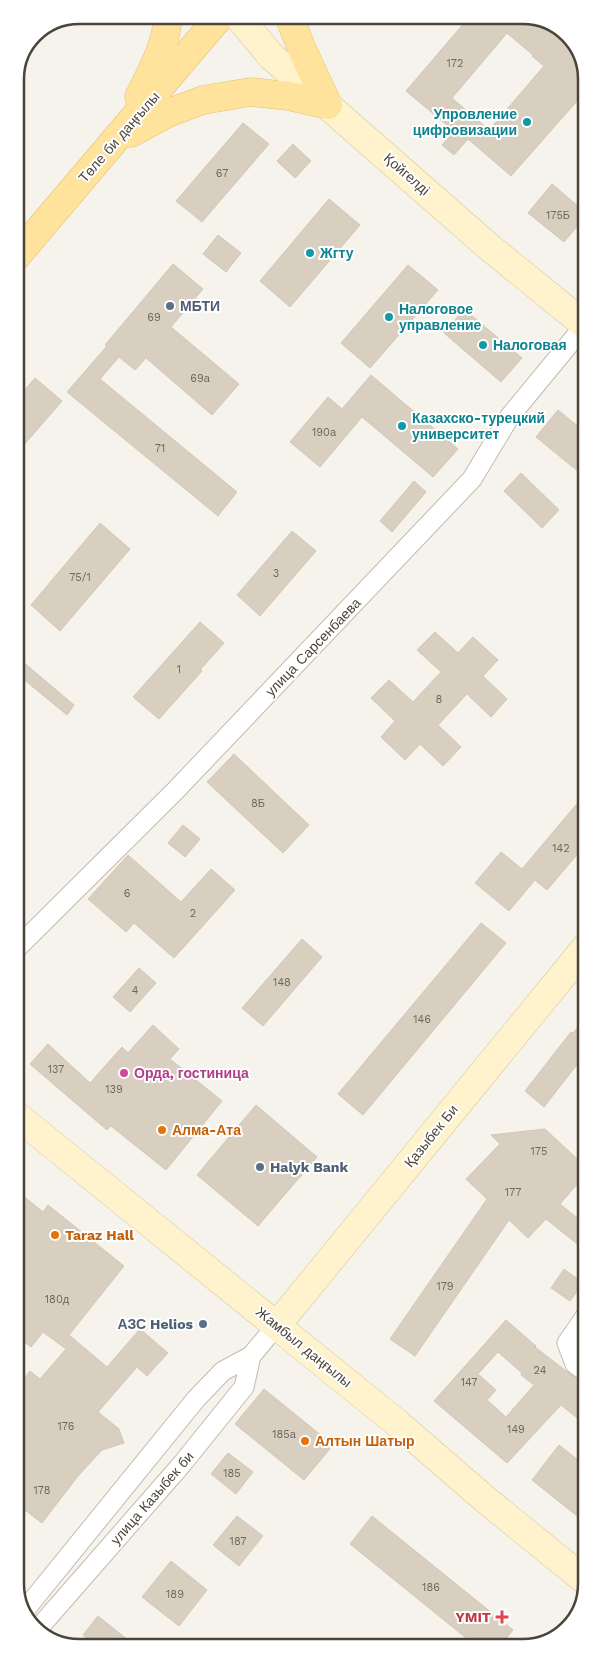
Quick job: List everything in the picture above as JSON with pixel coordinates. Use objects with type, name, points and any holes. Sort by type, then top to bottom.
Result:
[{"type":"main road","points":[[114,142],[154,67],[168,29],[168,24]]},
{"type":"main road","name":"Төле би даңғылы","points":[[24,247],[213,24]]},
{"type":"main road","points":[[292,24],[328,105]]},
{"type":"main road","points":[[114,142],[168,113],[203,100],[250,92],[289,96],[328,105]]},
{"type":"street","name":"Қойгелді","points":[[244,24],[271,56],[489,247],[578,319]]},
{"type":"street","name":"улица Сарсенбаева","points":[[24,941],[176,790],[472,479],[510,416],[578,333]]},
{"type":"street","name":"Қазыбек Би","points":[[277,1325],[578,958]]},
{"type":"street","name":"Жамбыл даңғылы","points":[[24,1122],[398,1423],[486,1500],[578,1575]]},
{"type":"street","name":"улица Казыбек би","points":[[28,1606],[196,1399],[223,1371],[251,1356],[277,1325]]},
{"type":"street","points":[[578,1327],[567,1343],[575,1364],[578,1366]]},
{"type":"street","name":"улица Казыбек би","points":[[42,1624],[182,1464],[244,1386],[251,1356]]},
{"type":"building","points":[[463,24],[534,25],[551,31],[569,48],[578,72],[578,100],[511,176],[468,139],[454,155],[442,145],[454,131],[406,91]],"holes":[[[507,33],[544,66],[489,130],[452,98]]]},
{"type":"building","points":[[243,123],[269,144],[202,222],[176,201]]},
{"type":"building","points":[[293,144],[311,161],[295,178],[277,161]]},
{"type":"building","points":[[552,184],[578,206],[578,225],[564,242],[528,213]]},
{"type":"building","name":"Жгту","points":[[329,199],[360,225],[290,307],[260,281]]},
{"type":"building","points":[[218,235],[241,253],[226,272],[203,254]]},
{"type":"building","points":[[173,264],[203,289],[171,327],[239,384],[212,415],[146,358],[135,370],[119,357],[100,379],[237,492],[218,516],[67,392]]},
{"type":"building","name":"Налоговое управление","points":[[408,265],[438,290],[370,368],[341,343]]},
{"type":"building","name":"Налоговая","points":[[464,309],[522,358],[501,382],[444,333]]},
{"type":"building","name":"Казахско-турецкий университет","points":[[371,375],[458,449],[433,477],[362,417],[320,467],[290,442],[328,397],[342,409]]},
{"type":"building","points":[[35,378],[62,401],[24,445],[24,391]]},
{"type":"building","points":[[558,410],[578,426],[578,471],[536,437]]},
{"type":"building","points":[[521,473],[559,510],[542,528],[504,491]]},
{"type":"building","points":[[414,481],[426,492],[392,532],[380,521]]},
{"type":"building","points":[[100,523],[130,549],[60,631],[31,605]]},
{"type":"building","points":[[292,531],[316,551],[260,616],[237,595]]},
{"type":"building","points":[[200,622],[224,643],[159,719],[133,697]]},
{"type":"building","points":[[435,632],[458,653],[473,637],[498,660],[483,676],[507,699],[491,717],[467,694],[438,725],[461,747],[443,766],[420,744],[405,760],[381,737],[395,721],[371,698],[389,680],[413,702],[441,672],[417,650]]},
{"type":"building","points":[[24,663],[74,705],[67,715],[24,680]]},
{"type":"building","points":[[234,754],[309,825],[283,853],[207,782]]},
{"type":"building","points":[[578,802],[578,853],[547,890],[535,880],[509,911],[475,883],[501,852],[522,869]]},
{"type":"building","points":[[183,825],[200,839],[185,857],[168,843]]},
{"type":"building","points":[[128,855],[181,902],[211,869],[235,890],[174,958],[134,923],[126,932],[88,899]]},
{"type":"building","points":[[481,923],[506,943],[363,1115],[338,1094]]},
{"type":"building","points":[[302,939],[322,957],[263,1026],[242,1008]]},
{"type":"building","points":[[139,968],[156,983],[130,1012],[113,997]]},
{"type":"building","points":[[153,1025],[179,1049],[170,1059],[222,1101],[166,1170],[111,1126],[107,1130],[30,1064],[48,1044],[90,1083],[122,1047],[128,1053]]},
{"type":"building","points":[[578,1027],[578,1063],[544,1107],[525,1091],[571,1032],[573,1033]]},
{"type":"building","points":[[256,1105],[317,1157],[258,1226],[197,1175]]},
{"type":"building","points":[[545,1129],[578,1160],[578,1183],[560,1204],[578,1219],[578,1245],[546,1219],[528,1238],[509,1220],[415,1356],[390,1339],[487,1199],[466,1179],[500,1144],[491,1135]]},
{"type":"building","points":[[24,1197],[43,1212],[48,1205],[124,1266],[69,1335],[107,1367],[140,1329],[168,1353],[147,1376],[137,1367],[98,1412],[119,1429],[124,1443],[102,1450],[78,1476],[42,1523],[24,1509],[24,1379],[30,1371],[40,1379],[66,1349],[43,1332],[31,1347],[24,1342]]},
{"type":"building","points":[[564,1269],[578,1279],[578,1290],[570,1301],[551,1288]]},
{"type":"building","points":[[506,1320],[535,1347],[578,1380],[578,1419],[561,1405],[507,1463],[434,1401]],"holes":[[[498,1352],[522,1373],[521,1375],[534,1385],[506,1417],[487,1400],[496,1390],[478,1374]]]},
{"type":"building","points":[[264,1389],[333,1445],[304,1480],[235,1424]]},
{"type":"building","points":[[559,1445],[578,1460],[578,1517],[532,1480]]},
{"type":"building","points":[[228,1453],[253,1472],[236,1494],[211,1474]]},
{"type":"building","points":[[237,1516],[263,1536],[239,1566],[213,1545]]},
{"type":"building","points":[[372,1516],[513,1630],[506,1639],[467,1639],[350,1544]]},
{"type":"building","points":[[171,1561],[207,1590],[179,1626],[142,1597]]},
{"type":"building","points":[[98,1616],[127,1639],[88,1639],[83,1635]]},
{"type":"place","name":"Упровление цифровизации","points":[[527,122]]},
{"type":"place","name":"Жгту","points":[[310,253]]},
{"type":"place","name":"МБТИ","points":[[170,306]]},
{"type":"place","name":"Налоговое управление","points":[[389,317]]},
{"type":"place","name":"Налоговая","points":[[483,345]]},
{"type":"place","name":"Казахско-турецкий университет","points":[[402,426]]},
{"type":"place","name":"Орда, гостиница","points":[[124,1073]]},
{"type":"place","name":"Алма-Ата","points":[[162,1130]]},
{"type":"place","name":"Halyk Bank","points":[[260,1167]]},
{"type":"place","name":"Taraz Hall","points":[[55,1235]]},
{"type":"place","name":"АЗС Helios","points":[[203,1324]]},
{"type":"place","name":"Алтын Шатыр","points":[[305,1441]]},
{"type":"place","name":"YMIT","points":[[502,1617]]}]
